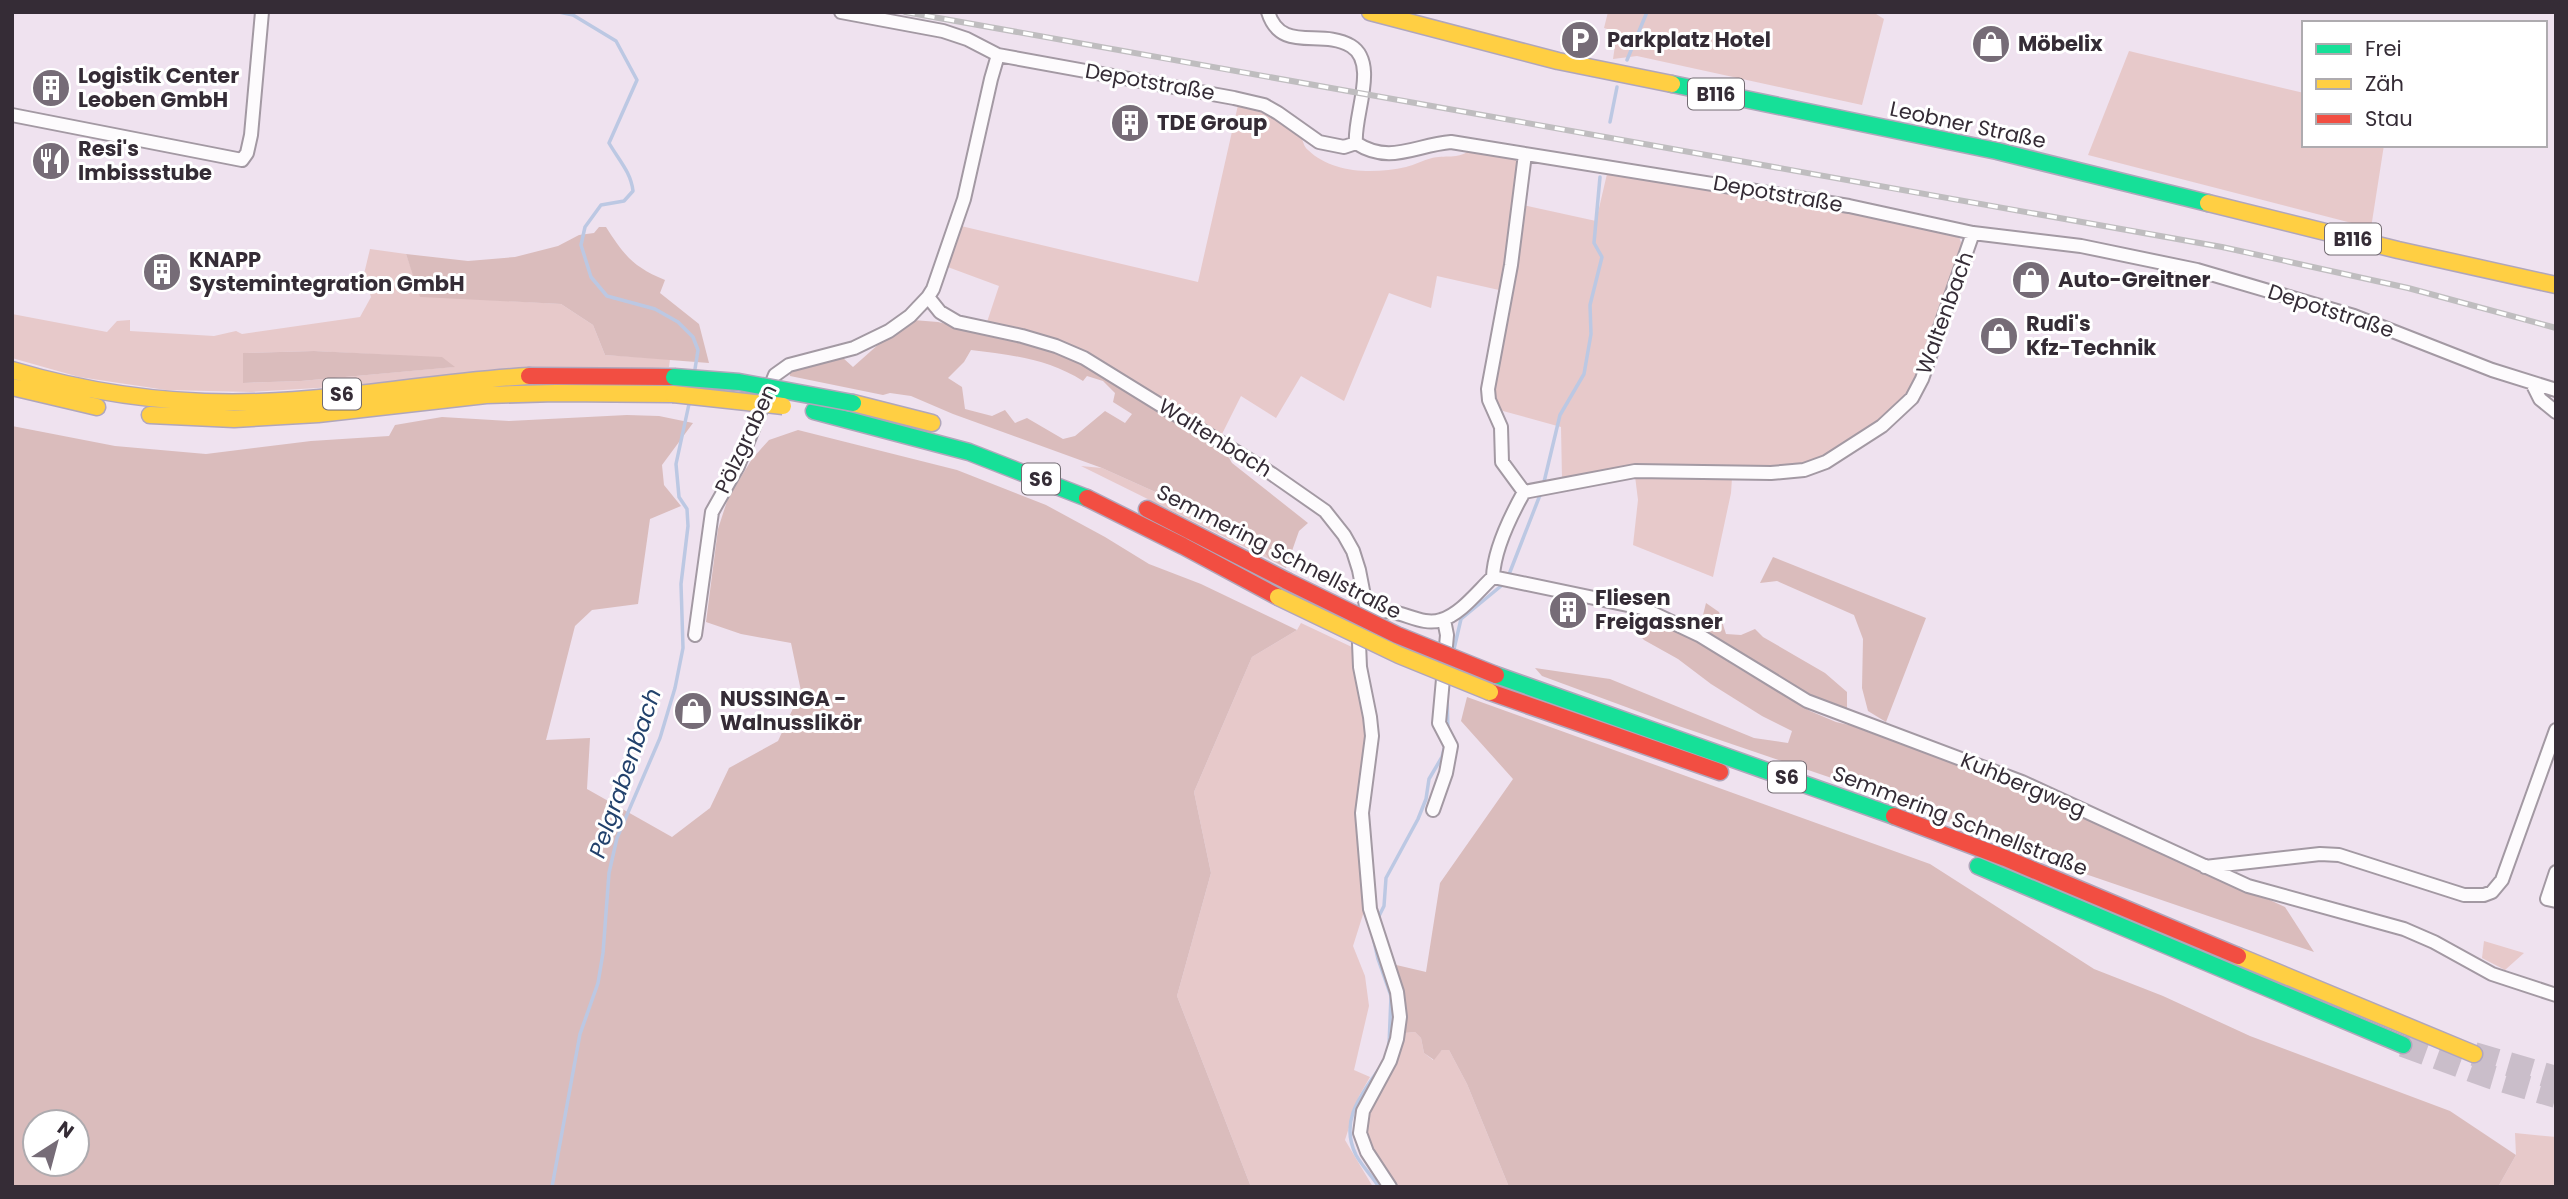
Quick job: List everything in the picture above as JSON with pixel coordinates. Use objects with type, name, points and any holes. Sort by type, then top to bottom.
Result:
[{"type":"main road","name":"Leobner Straße","points":[[1370,12],[1567,63],[1997,151],[2398,250],[2556,285]]},
{"type":"main road","name":"S6","points":[[12,370],[111,393],[173,401],[260,402],[484,379],[570,374],[674,377],[739,382],[853,403],[957,431],[987,442]]},
{"type":"main road","points":[[12,387],[50,398],[111,410]]},
{"type":"main road","name":"Semmering Schnellstraße","points":[[136,413],[174,418],[262,420],[484,396],[574,392],[673,394],[736,399],[814,411],[934,441],[1019,470],[1108,508],[1279,597],[1399,655],[1490,692],[1843,815]]},
{"type":"main road","name":"S6","points":[[1081,478],[1104,488]]},
{"type":"main road","name":"Semmering Schnellstraße","points":[[1138,504],[1397,635],[1496,675],[1824,790],[2004,858],[2401,1026],[2474,1054]]},
{"type":"main road","name":"Semmering Schnellstraße","points":[[1959,859],[2403,1045]]},
{"type":"street","points":[[12,115],[242,160],[247,153],[251,135],[262,12]]},
{"type":"street","name":"Depotstraße","points":[[841,12],[943,31],[967,39],[998,55],[1254,103],[1279,113],[1319,142],[1344,148],[1356,144],[1369,151],[1390,155],[1451,142],[1849,206],[1973,233],[2081,246],[2197,270],[2354,316],[2492,370],[2556,390]]},
{"type":"street","points":[[1268,12],[1275,29],[1285,36],[1339,40],[1354,47],[1364,68],[1355,130],[1356,144]]},
{"type":"street","name":"Pölzgraben","points":[[695,635],[712,512],[738,466],[775,375],[789,365],[867,343],[904,320],[928,298],[938,277],[964,199],[990,79],[998,55]]},
{"type":"street","points":[[1390,1187],[1367,1152],[1360,1133],[1363,1111],[1390,1061],[1400,1017],[1394,982],[1370,909],[1363,791],[1372,736],[1359,643],[1371,615],[1385,611],[1425,621],[1444,620],[1463,606],[1493,577],[1493,566],[1524,492],[1502,462],[1501,427],[1489,400],[1488,389],[1511,265],[1525,154]]},
{"type":"street","name":"Waltenbach","points":[[1524,492],[1634,471],[1771,473],[1804,470],[1826,462],[1882,426],[1912,398],[1932,355],[1973,233]]},
{"type":"street","name":"Waltenbach","points":[[928,298],[940,312],[957,322],[1022,336],[1084,358],[1173,411],[1311,500],[1344,535],[1359,570],[1366,606],[1371,615]]},
{"type":"street","points":[[2532,383],[2540,399],[2556,412]]},
{"type":"street","name":"Kuhbergweg","points":[[1493,577],[1642,608],[1699,635],[1824,710],[1865,722],[2022,782],[2248,886],[2404,929],[2492,974],[2556,995]]},
{"type":"street","points":[[1433,810],[1446,773],[1451,746],[1440,723],[1447,635],[1444,620]]},
{"type":"street","points":[[2205,867],[2320,854],[2339,855],[2374,864],[2451,892],[2473,895],[2492,892],[2502,880],[2556,730]]},
{"type":"street","points":[[2552,900],[2556,872]]},
{"type":"shaded area","points":[[1608,12],[1873,12],[1884,19],[1862,105],[1637,56],[1613,59],[1617,32],[1604,28]]},
{"type":"shaded area","points":[[2129,51],[2302,93],[2302,147],[2384,147],[2371,228],[2088,155]]},
{"type":"shaded area","points":[[1238,105],[1279,120],[1300,136],[1306,148],[1318,158],[1342,168],[1381,171],[1432,158],[1461,155],[1468,151],[1516,159],[1518,165],[1509,255],[1485,383],[1482,385],[1499,290],[1437,276],[1431,308],[1389,293],[1344,401],[1301,376],[1276,418],[1241,396],[1220,438],[1123,375],[986,325],[999,286],[945,266],[961,226],[1198,282]]},
{"type":"shaded area","points":[[1607,174],[1824,207],[1953,233],[1959,237],[1964,250],[1930,350],[1909,393],[1866,432],[1824,457],[1802,465],[1562,479],[1561,427],[1503,411],[1498,407],[1491,390],[1523,205],[1596,221]]},
{"type":"shaded area","points":[[599,227],[606,227],[624,253],[637,265],[665,280],[660,293],[699,324],[709,363],[605,355],[593,325],[561,304],[420,297],[406,254],[468,261],[515,257],[558,246],[579,235],[594,233]]},
{"type":"shaded area","points":[[370,249],[406,254],[421,296],[561,304],[593,325],[605,355],[670,359],[669,367],[251,392],[166,390],[79,377],[12,358],[12,314],[107,332],[117,321],[130,320],[130,331],[214,336],[236,331],[242,334],[360,317],[371,297],[364,274]],"holes":[[[314,351],[390,355],[453,367],[301,381],[243,383],[244,353]]]},
{"type":"shaded area","points":[[913,320],[938,322],[1062,352],[1221,444],[1232,463],[1308,523],[1299,531],[1286,568],[1269,559],[1260,546],[1224,525],[1102,468],[911,396],[890,393],[883,395],[790,376],[789,369],[842,357],[853,367],[880,343]],"holes":[[[971,350],[1043,363],[1083,381],[1087,376],[1103,381],[1115,393],[1113,402],[1132,414],[1125,423],[1105,411],[1075,436],[1063,439],[1027,418],[1015,423],[1005,410],[992,416],[965,409],[962,387],[948,378],[964,362]]]},
{"type":"shaded area","points":[[314,351],[442,357],[455,367],[301,381],[243,383],[243,353]]},
{"type":"shaded area","points":[[627,415],[659,416],[693,423],[662,465],[664,485],[681,506],[650,519],[638,604],[592,610],[575,626],[546,740],[590,738],[587,789],[672,837],[710,808],[729,768],[778,741],[801,691],[791,643],[741,634],[706,622],[718,529],[728,498],[752,459],[769,440],[798,430],[957,470],[1046,505],[1149,564],[1201,584],[1297,630],[1252,657],[1194,792],[1211,873],[1177,996],[1251,1187],[12,1187],[12,426],[115,446],[206,454],[311,441],[389,436],[395,425],[442,417],[509,421]]},
{"type":"shaded area","points":[[1081,466],[1102,468],[1191,508],[1260,546],[1269,559]]},
{"type":"shaded area","points":[[1635,476],[1732,478],[1713,577],[1633,545],[1638,500]]},
{"type":"shaded area","points":[[1773,557],[1926,618],[1886,722],[1868,711],[1862,688],[1863,639],[1854,615],[1777,581],[1760,583]]},
{"type":"shaded area","points":[[1706,603],[1719,612],[1726,634],[1741,635],[1755,629],[1763,637],[1825,673],[1847,692],[1847,709],[1821,702],[1700,627]]},
{"type":"shaded area","points":[[1622,616],[1649,618],[1697,639],[1733,665],[1810,711],[1836,722],[1879,732],[2020,785],[2285,907],[2314,952],[2059,865],[1864,789],[1664,721],[1542,676],[1535,668],[1610,679],[1754,738],[1788,743],[1792,731],[1762,716],[1711,684],[1678,659],[1644,640]]},
{"type":"shaded area","points":[[1301,623],[1354,648],[1367,717],[1366,905],[1353,946],[1365,976],[1369,1006],[1354,1070],[1370,1077],[1359,1096],[1345,1140],[1373,1187],[1251,1187],[1177,996],[1211,873],[1194,792],[1252,657],[1297,630]]},
{"type":"shaded area","points":[[1467,697],[1930,864],[2094,969],[2163,996],[2250,1036],[2450,1111],[2516,1155],[2498,1187],[1509,1187],[1467,1084],[1449,1050],[1442,1050],[1434,1060],[1424,1053],[1421,1038],[1415,1032],[1405,1033],[1403,1002],[1392,964],[1426,972],[1440,883],[1513,779],[1461,721]]},
{"type":"shaded area","points":[[2484,941],[2524,953],[2505,970],[2482,958]]},
{"type":"shaded area","points":[[1415,1032],[1421,1038],[1424,1053],[1433,1060],[1442,1050],[1449,1050],[1467,1084],[1509,1187],[1394,1187],[1371,1149],[1366,1130],[1368,1105],[1398,1055],[1405,1033]]},
{"type":"shaded area","points":[[2515,1133],[2556,1137],[2556,1187],[2498,1187],[2516,1155]]},
{"type":"waterway","name":"Pelgrabenbach","points":[[559,12],[573,15],[616,41],[637,80],[609,143],[627,172],[633,191],[624,201],[601,205],[585,227],[581,245],[591,277],[607,296],[655,309],[678,322],[693,337],[698,350],[695,369]]},
{"type":"waterway","points":[[1627,60],[1647,12]]},
{"type":"waterway","points":[[1610,122],[1617,87]]},
{"type":"waterway","points":[[1544,482],[1560,415],[1584,374],[1591,334],[1590,305],[1602,257],[1594,243],[1600,177]]},
{"type":"waterway","name":"Pelgrabenbach","points":[[552,1187],[580,1034],[598,983],[609,873],[617,838],[660,738],[675,688],[683,648],[681,584],[688,526],[687,509],[679,497],[676,464],[689,404]]},
{"type":"waterway","points":[[1508,577],[1540,495]]},
{"type":"waterway","points":[[1454,649],[1461,619],[1501,586]]},
{"type":"waterway","points":[[1447,694],[1448,731]]},
{"type":"waterway","points":[[1378,918],[1384,906],[1386,878],[1418,819],[1426,799],[1429,779],[1442,757],[1445,745]]},
{"type":"waterway","points":[[1374,941],[1391,996],[1389,1046]]},
{"type":"waterway","points":[[1379,1069],[1354,1109],[1350,1131],[1356,1155],[1379,1187]]},
{"type":"tunnel","points":[[2403,1045],[2491,1077],[2556,1096]]},
{"type":"tunnel","points":[[2474,1054],[2556,1078]]},
{"type":"railway","points":[[905,12],[2222,247],[2408,288],[2556,328]]},
{"type":"traffic: fast","points":[[1672,84],[1997,151],[2208,203]]},
{"type":"traffic: fast","points":[[674,377],[739,382],[853,403]]},
{"type":"traffic: fast","points":[[814,411],[969,452],[1087,498]]},
{"type":"traffic: fast","points":[[1496,675],[1894,816]]},
{"type":"traffic: fast","points":[[1978,866],[2403,1045]]},
{"type":"traffic: slow","points":[[1370,12],[1558,61],[1672,84]]},
{"type":"traffic: slow","points":[[2208,203],[2398,250],[2556,285]]},
{"type":"traffic: slow","points":[[12,370],[73,386],[196,402],[293,400],[529,376]]},
{"type":"traffic: slow","points":[[12,387],[97,407]]},
{"type":"traffic: slow","points":[[150,415],[234,419],[318,414],[486,395],[673,394]]},
{"type":"traffic: slow","points":[[673,394],[783,406]]},
{"type":"traffic: slow","points":[[853,403],[932,423]]},
{"type":"traffic: slow","points":[[1278,597],[1399,655],[1490,692]]},
{"type":"traffic: slow","points":[[2238,956],[2474,1054]]},
{"type":"traffic: jam","points":[[529,376],[674,377]]},
{"type":"traffic: jam","points":[[1087,498],[1278,597]]},
{"type":"traffic: jam","points":[[1147,509],[1287,581]]},
{"type":"traffic: jam","points":[[1287,581],[1397,635],[1496,675]]},
{"type":"traffic: jam","points":[[1490,692],[1720,772]]},
{"type":"traffic: jam","points":[[1894,816],[2005,858],[2238,956]]},
{"type":"place","name":"Parkplatz Hotel","points":[[1580,40]]},
{"type":"place","name":"Möbelix","points":[[1991,44]]},
{"type":"place","name":"Logistik Center Leoben GmbH","points":[[51,88]]},
{"type":"place","name":"TDE Group","points":[[1130,123]]},
{"type":"place","name":"Resi's Imbissstube","points":[[51,161]]},
{"type":"place","name":"KNAPP Systemintegration GmbH","points":[[162,272]]},
{"type":"place","name":"Auto-Greitner","points":[[2031,280]]},
{"type":"place","name":"Rudi's Kfz-Technik","points":[[1999,336]]},
{"type":"place","name":"Fliesen Freigassner","points":[[1568,610]]},
{"type":"place","name":"NUSSINGA - Walnusslikör","points":[[693,711]]}]
